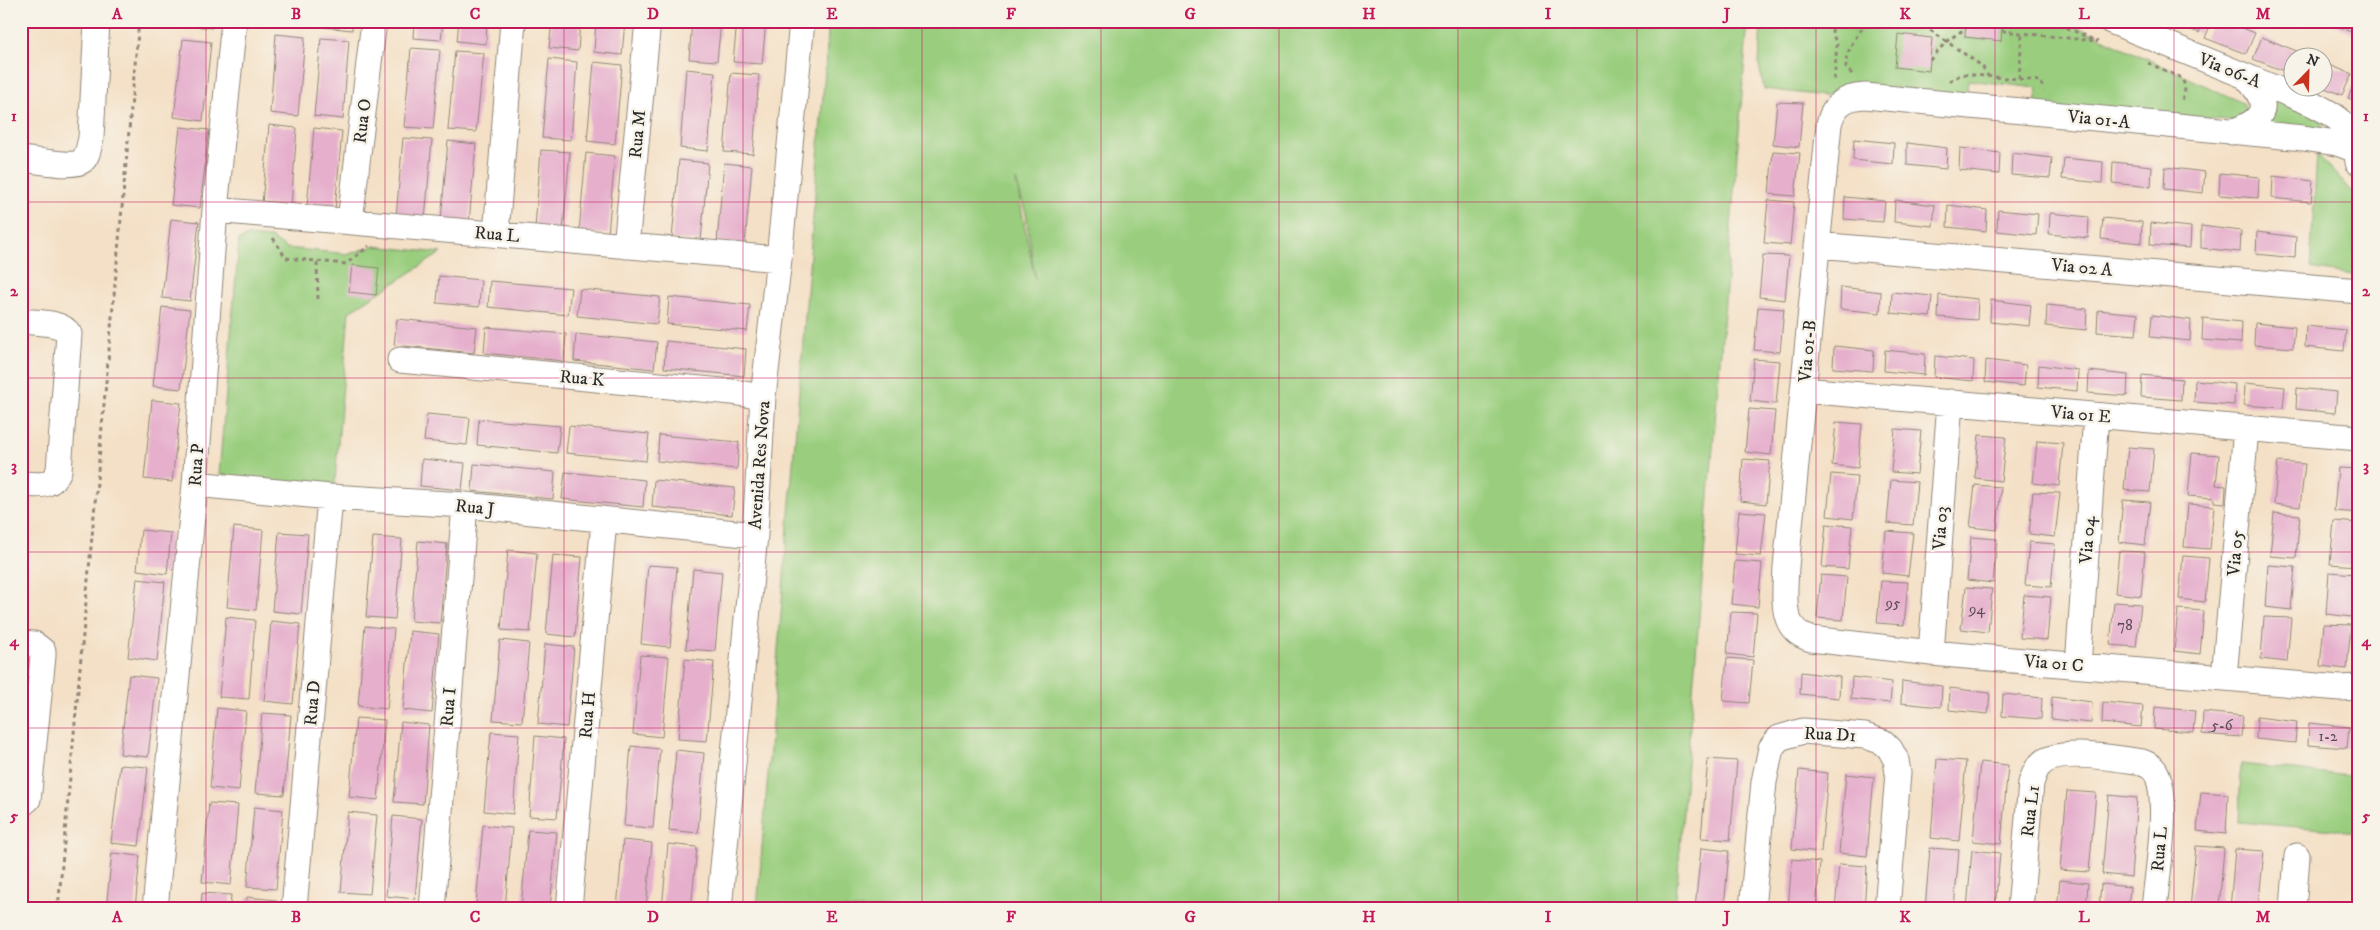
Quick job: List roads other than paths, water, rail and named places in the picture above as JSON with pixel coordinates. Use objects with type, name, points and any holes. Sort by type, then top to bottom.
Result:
[{"type":"street","points":[[21,159],[71,164],[82,161],[86,156],[91,138],[98,44],[97,21]]},
{"type":"street","name":"Rua P","points":[[155,909],[195,484],[215,210],[234,21]]},
{"type":"street","name":"Rua O","points":[[350,221],[374,21]]},
{"type":"street","points":[[496,234],[513,21]]},
{"type":"street","name":"Rua M","points":[[626,246],[648,21]]},
{"type":"street","name":"Avenida Res Nova","points":[[719,909],[754,535],[763,397],[779,258],[802,21]]},
{"type":"street","name":"Via 06-A","points":[[2111,21],[2311,103],[2339,118],[2348,128],[2358,155]]},
{"type":"street","points":[[2232,132],[2250,125],[2261,114],[2262,99],[2260,93],[2246,77]]},
{"type":"street","name":"Via 01-A","points":[[1832,112],[1842,101],[1865,96],[2327,141],[2358,155]]},
{"type":"street","name":"Via 01-B","points":[[1785,591],[1817,245],[1832,112]]},
{"type":"street","name":"Rua L","points":[[215,210],[779,258]]},
{"type":"street","name":"Via 02 A","points":[[1817,245],[2353,290]]},
{"type":"street","points":[[21,322],[55,325],[65,329],[69,334],[60,470],[56,479],[48,484],[21,484]]},
{"type":"street","name":"Rua K","points":[[400,360],[722,391],[763,397]]},
{"type":"street","name":"Via 01 E","points":[[1803,390],[2359,438]]},
{"type":"street","name":"Via 03","points":[[1931,653],[1950,402]]},
{"type":"street","name":"Via 04","points":[[2078,665],[2096,416]]},
{"type":"street","name":"Via 05","points":[[2224,677],[2246,429]]},
{"type":"street","name":"Rua J","points":[[195,484],[330,497],[465,505],[604,521],[754,535]]},
{"type":"street","name":"Rua D","points":[[294,909],[330,497]]},
{"type":"street","name":"Rua I","points":[[432,909],[465,505]]},
{"type":"street","name":"Rua H","points":[[569,909],[604,521]]},
{"type":"street","name":"Via 01 C","points":[[1785,591],[1788,621],[1796,633],[1805,638],[1931,653],[2340,688],[2359,687]]},
{"type":"street","points":[[21,643],[37,646],[43,651],[44,656],[28,799],[21,805]]},
{"type":"street","name":"Rua D1","points":[[1752,909],[1764,782],[1771,748],[1779,738],[1804,731],[1865,736],[1883,742],[1894,754],[1898,773],[1887,909]]},
{"type":"street","name":"Rua L1","points":[[2020,909],[2031,784],[2038,766],[2046,760],[2067,756],[2108,757],[2142,762],[2153,768],[2161,789]]},
{"type":"street","name":"Rua L","points":[[2154,909],[2162,807],[2161,789]]},
{"type":"street","points":[[2293,909],[2297,856]]}]
